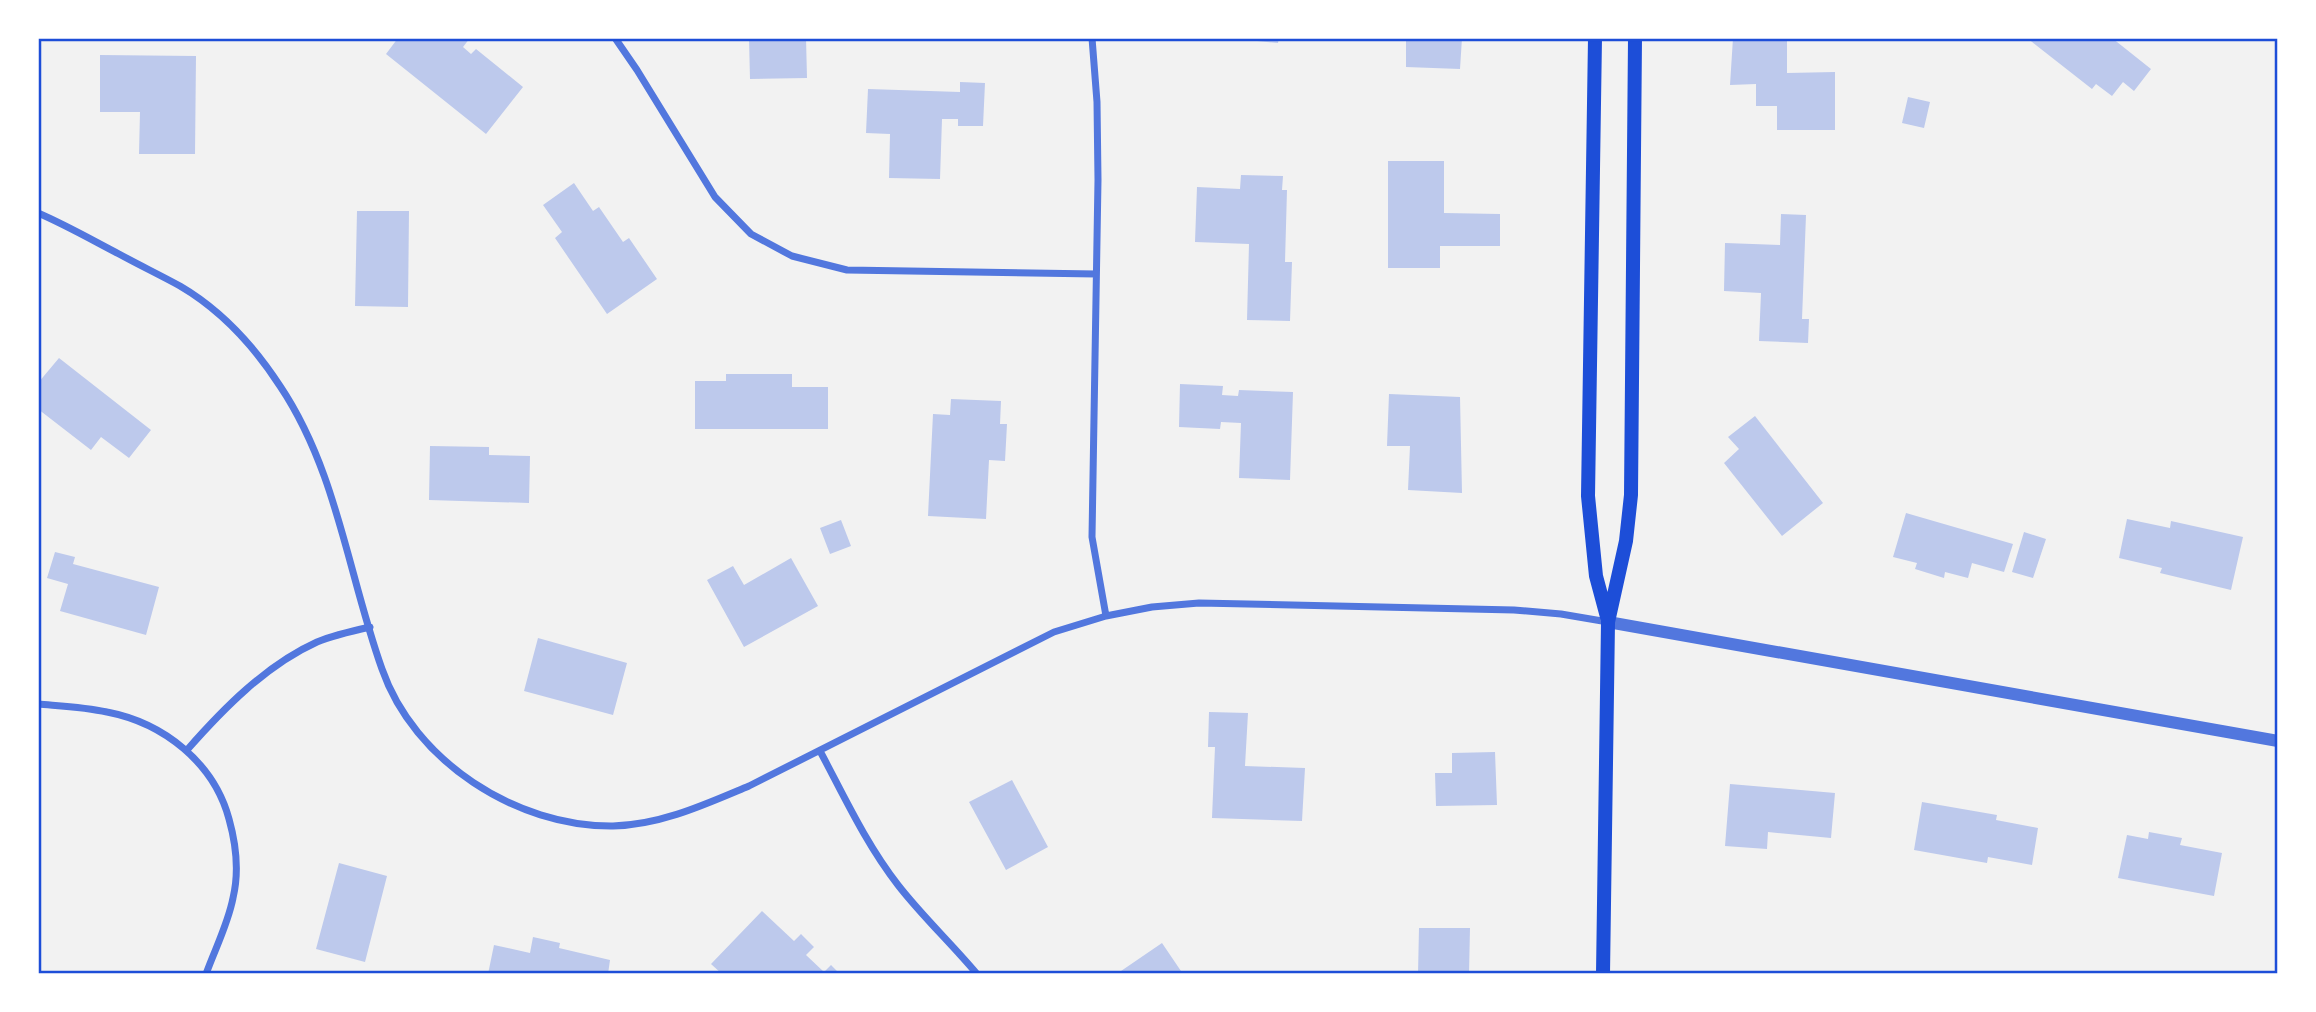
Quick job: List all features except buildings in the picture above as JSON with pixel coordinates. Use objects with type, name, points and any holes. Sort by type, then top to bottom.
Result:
[{"type":"main road","points":[[1595,38],[1588,496],[1596,576],[1608,622]]},
{"type":"main road","points":[[1603,974],[1608,622],[1626,541],[1631,495],[1635,38]]},
{"type":"street","points":[[615,38],[638,70],[715,197],[751,234],[792,256],[847,270],[1096,274]]},
{"type":"street","points":[[1092,38],[1097,102],[1098,180],[1092,537],[1106,616]]},
{"type":"street","points":[[38,213],[182,287],[217,312],[252,346],[308,432],[327,485],[382,669],[395,699],[417,731],[447,761],[485,791],[525,810],[569,822],[613,826],[658,820],[702,806],[820,751],[1054,632],[1106,616],[1152,607],[1199,603],[1514,610],[1561,614],[2277,741]]},
{"type":"street","points":[[187,750],[209,724],[237,698],[287,660],[315,643],[370,627]]},
{"type":"street","points":[[38,704],[109,712],[165,734],[187,750],[217,788],[234,837],[236,867],[234,897],[206,974]]},
{"type":"street","points":[[820,751],[858,822],[899,886],[976,974]]}]
